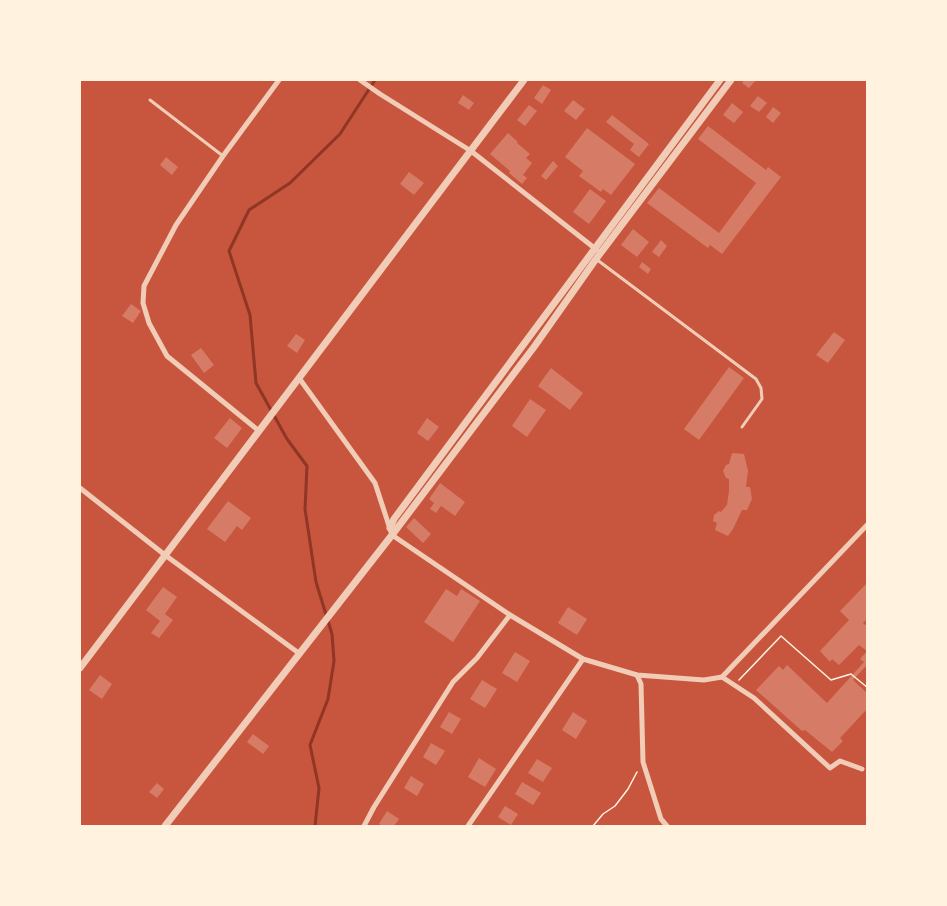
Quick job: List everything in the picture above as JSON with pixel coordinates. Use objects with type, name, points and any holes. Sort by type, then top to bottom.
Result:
[{"type":"street","points":[[259,431],[167,356],[149,323],[142,303],[144,286],[176,225],[279,80]]},
{"type":"street","points":[[360,80],[471,151],[598,253]]},
{"type":"street","points":[[80,668],[524,80]]},
{"type":"street","points":[[165,826],[300,654],[391,531],[534,347],[720,80]]},
{"type":"street","points":[[391,531],[394,519],[731,80]]},
{"type":"street","points":[[299,378],[375,483],[391,531],[510,615],[583,659],[638,675],[704,680],[722,677],[867,524]]},
{"type":"street","points":[[80,488],[165,555],[300,654]]},
{"type":"street","points":[[364,826],[453,682],[477,658],[510,615]]},
{"type":"street","points":[[468,826],[583,659]]},
{"type":"street","points":[[638,675],[643,762],[661,819],[667,826]]},
{"type":"street","points":[[722,677],[754,698],[830,768],[840,761],[862,769]]},
{"type":"lane","points":[[150,100],[224,156]]},
{"type":"lane","points":[[598,253],[756,379],[761,388],[762,399],[742,427]]},
{"type":"path","points":[[734,685],[781,636],[831,680],[851,674],[867,688]]},
{"type":"path","points":[[593,826],[603,814],[615,806],[628,789],[643,762]]},
{"type":"building","points":[[744,80],[756,80],[749,88],[742,83]]},
{"type":"building","points":[[543,85],[551,90],[542,104],[534,98]]},
{"type":"building","points":[[463,95],[474,103],[469,110],[458,103]]},
{"type":"building","points":[[758,96],[767,103],[759,112],[750,106]]},
{"type":"building","points":[[573,100],[585,109],[576,120],[564,111]]},
{"type":"building","points":[[732,103],[743,112],[734,123],[723,115]]},
{"type":"building","points":[[529,105],[537,111],[525,126],[517,120]]},
{"type":"building","points":[[773,107],[781,113],[773,123],[766,117]]},
{"type":"building","points":[[612,115],[649,144],[639,157],[630,150],[634,144],[606,122]]},
{"type":"building","points":[[708,126],[766,170],[768,167],[781,177],[722,254],[710,245],[708,248],[647,203],[659,188],[719,233],[756,183],[698,139]]},
{"type":"building","points":[[587,128],[635,164],[611,195],[603,189],[601,192],[579,176],[583,171],[565,157]]},
{"type":"building","points":[[508,133],[530,154],[526,158],[532,163],[523,175],[527,178],[522,184],[490,154]]},
{"type":"building","points":[[166,157],[178,167],[172,175],[160,165]]},
{"type":"building","points":[[553,161],[558,166],[546,180],[541,176]]},
{"type":"building","points":[[409,172],[424,183],[414,195],[400,184]]},
{"type":"building","points":[[590,189],[606,201],[589,224],[573,212]]},
{"type":"building","points":[[633,229],[649,242],[637,257],[621,245]]},
{"type":"building","points":[[661,240],[667,246],[659,257],[652,252]]},
{"type":"building","points":[[642,262],[651,269],[648,274],[639,267]]},
{"type":"building","points":[[131,304],[141,311],[133,323],[122,316]]},
{"type":"building","points":[[834,332],[845,340],[828,363],[816,355]]},
{"type":"building","points":[[296,334],[305,340],[297,353],[287,346]]},
{"type":"building","points":[[201,348],[214,365],[204,373],[191,355]]},
{"type":"building","points":[[729,367],[744,378],[699,440],[684,429]]},
{"type":"building","points":[[551,368],[583,393],[570,410],[538,386]]},
{"type":"building","points":[[530,399],[546,410],[527,437],[512,426]]},
{"type":"building","points":[[230,418],[242,428],[227,448],[214,438]]},
{"type":"building","points":[[427,418],[439,427],[428,441],[417,433]]},
{"type":"building","points":[[732,453],[744,454],[748,471],[746,487],[750,487],[752,499],[747,510],[742,510],[728,536],[715,530],[717,523],[713,521],[714,515],[721,512],[727,505],[729,479],[723,471],[729,464]]},
{"type":"building","points":[[440,483],[465,502],[455,516],[441,506],[436,513],[430,509],[434,503],[429,499]]},
{"type":"building","points":[[228,501],[251,518],[242,530],[237,526],[225,542],[207,529]]},
{"type":"building","points":[[414,518],[431,534],[423,543],[406,527]]},
{"type":"building","points":[[868,582],[868,618],[863,623],[868,627],[868,664],[853,680],[868,694],[868,708],[840,738],[843,741],[832,752],[805,730],[802,731],[756,690],[779,666],[783,670],[787,665],[827,703],[864,662],[860,659],[867,651],[859,645],[839,665],[832,659],[830,662],[820,651],[849,620],[840,611]]},
{"type":"building","points":[[163,587],[177,597],[165,614],[173,620],[159,638],[151,633],[160,621],[146,610]]},
{"type":"building","points":[[446,589],[457,596],[461,589],[480,601],[453,642],[424,622]]},
{"type":"building","points":[[568,607],[587,619],[577,635],[558,623]]},
{"type":"building","points":[[515,652],[530,661],[517,682],[502,673]]},
{"type":"building","points":[[100,675],[112,684],[102,699],[89,690]]},
{"type":"building","points":[[482,680],[497,689],[485,708],[470,699]]},
{"type":"building","points":[[449,712],[461,719],[452,734],[440,727]]},
{"type":"building","points":[[573,712],[587,721],[576,739],[562,730]]},
{"type":"building","points":[[253,734],[269,746],[263,754],[247,742]]},
{"type":"building","points":[[431,743],[445,751],[436,765],[423,757]]},
{"type":"building","points":[[479,758],[496,769],[485,787],[468,777]]},
{"type":"building","points":[[537,759],[552,768],[543,782],[528,773]]},
{"type":"building","points":[[411,776],[424,784],[417,796],[404,788]]},
{"type":"building","points":[[522,782],[541,793],[533,805],[515,794]]},
{"type":"building","points":[[157,783],[164,789],[157,798],[149,792]]},
{"type":"building","points":[[505,806],[518,814],[511,825],[498,817]]},
{"type":"building","points":[[387,811],[399,819],[394,826],[379,824]]},
{"type":"waterway","points":[[315,826],[319,788],[310,745],[328,699],[334,661],[332,634],[316,582],[305,509],[307,466],[287,439],[256,383],[250,315],[229,251],[249,210],[290,183],[340,134],[375,80]]}]
